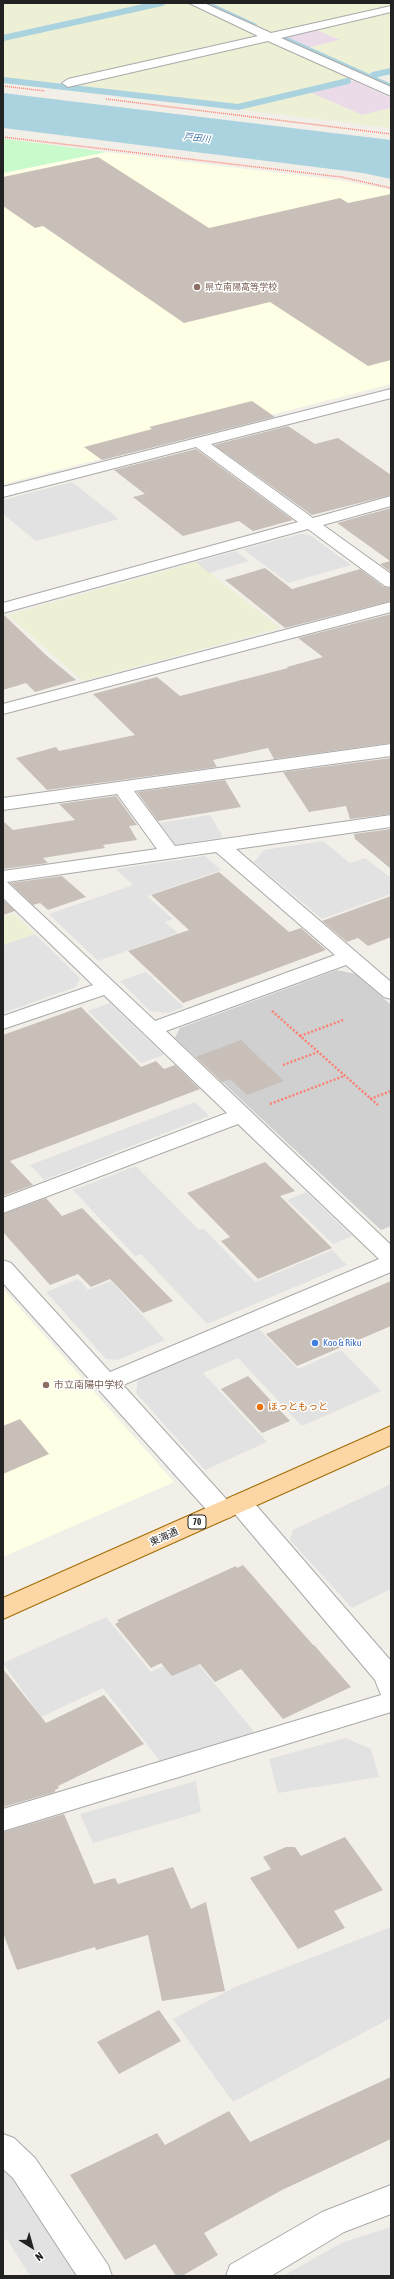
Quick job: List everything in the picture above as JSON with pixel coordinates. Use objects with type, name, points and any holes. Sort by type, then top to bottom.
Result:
[{"type":"main road","name":"東海通","points":[[3,1609],[391,1435]]},
{"type":"street","points":[[195,3],[391,92]]},
{"type":"street","points":[[68,83],[391,9]]},
{"type":"street","points":[[3,492],[391,392]]},
{"type":"street","points":[[199,442],[391,582]]},
{"type":"street","points":[[3,608],[391,501]]},
{"type":"street","points":[[3,709],[391,607]]},
{"type":"street","points":[[3,804],[121,786],[391,750]]},
{"type":"street","points":[[121,786],[170,853]]},
{"type":"street","points":[[3,878],[391,821]]},
{"type":"street","points":[[221,846],[391,993]]},
{"type":"street","points":[[3,888],[391,1258]]},
{"type":"street","points":[[152,1030],[348,957]]},
{"type":"street","points":[[3,1023],[106,987]]},
{"type":"street","points":[[3,1206],[241,1115]]},
{"type":"street","points":[[106,1383],[391,1263]]},
{"type":"street","points":[[3,1268],[106,1383],[231,1507],[388,1676],[391,1688]]},
{"type":"street","points":[[3,1820],[391,1702]]},
{"type":"street","points":[[3,2148],[24,2168],[96,2276]]},
{"type":"street","points":[[242,2276],[333,2222],[391,2200]]},
{"type":"path","points":[[3,86],[47,92]]},
{"type":"path","points":[[102,98],[391,134]]},
{"type":"path","points":[[3,138],[341,177],[391,188]]},
{"type":"path","points":[[251,992],[378,1105]]},
{"type":"path","points":[[300,1036],[343,1020]]},
{"type":"path","points":[[283,1065],[318,1052]]},
{"type":"path","points":[[241,1115],[344,1076]]},
{"type":"path","points":[[370,1099],[391,1091]]},
{"type":"shaded area","points":[[3,3],[156,3],[3,37]]},
{"type":"shaded area","points":[[169,3],[186,3],[255,35],[254,37],[50,84],[3,78],[3,40]]},
{"type":"shaded area","points":[[207,3],[391,3],[391,5],[273,33]]},
{"type":"shaded area","points":[[391,13],[391,68],[365,74],[307,48],[340,40],[317,30]]},
{"type":"shaded area","points":[[317,30],[340,40],[307,48],[284,37]]},
{"type":"shaded area","points":[[268,41],[349,78],[243,105],[73,86]]},
{"type":"shaded area","points":[[354,81],[391,98],[391,108],[362,115],[309,92]]},
{"type":"shaded area","points":[[309,92],[362,115],[391,108],[391,128],[243,110],[244,108]]},
{"type":"shaded area","name":"県立南陽高等学校","points":[[106,152],[338,180],[391,190],[391,384],[3,484],[3,173]]},
{"type":"shaded area","points":[[72,482],[119,519],[36,541],[3,514],[3,500]]},
{"type":"shaded area","points":[[300,534],[310,535],[351,565],[288,583],[243,549]]},
{"type":"shaded area","points":[[236,551],[249,561],[209,573],[196,562]]},
{"type":"shaded area","points":[[196,562],[280,628],[83,681],[8,615]]},
{"type":"shaded area","points":[[210,815],[223,837],[175,845],[159,823]]},
{"type":"shaded area","points":[[323,841],[350,863],[365,858],[391,878],[391,894],[322,919],[254,862],[264,850]]},
{"type":"shaded area","points":[[205,856],[221,870],[147,896],[173,919],[165,922],[178,933],[98,961],[49,914],[133,885],[116,869]]},
{"type":"shaded area","points":[[14,914],[35,934],[3,945],[3,917]]},
{"type":"shaded area","points":[[35,934],[80,978],[76,987],[3,1013],[3,945]]},
{"type":"shaded area","points":[[337,970],[356,974],[391,1005],[391,1226],[381,1230],[175,1038],[180,1028]]},
{"type":"shaded area","points":[[146,972],[184,1007],[168,1013],[150,1011],[120,981]]},
{"type":"shaded area","points":[[110,1003],[164,1055],[141,1063],[88,1011]]},
{"type":"shaded area","points":[[195,1102],[209,1116],[44,1180],[30,1165]]},
{"type":"shaded area","points":[[136,1166],[199,1230],[204,1229],[255,1282],[332,1250],[347,1265],[207,1324],[141,1254],[135,1256],[73,1190]]},
{"type":"shaded area","points":[[306,1192],[352,1236],[333,1244],[287,1200]]},
{"type":"shaded area","points":[[78,1279],[88,1290],[111,1281],[165,1340],[118,1360],[106,1359],[46,1292]]},
{"type":"shaded area","name":"市立南陽中学校","points":[[3,1289],[174,1482],[3,1557]]},
{"type":"shaded area","points":[[258,1328],[298,1369],[341,1350],[381,1391],[302,1426],[238,1358],[203,1373],[267,1442],[205,1470],[136,1393],[138,1379]]},
{"type":"shaded area","points":[[391,1484],[391,1589],[352,1608],[290,1540],[293,1530]]},
{"type":"shaded area","points":[[106,1617],[151,1672],[190,1654],[256,1734],[160,1761],[103,1688],[41,1717],[3,1663]]},
{"type":"shaded area","points":[[346,1738],[371,1749],[379,1777],[278,1793],[269,1759]]},
{"type":"shaded area","points":[[196,1781],[201,1812],[93,1843],[80,1814]]},
{"type":"shaded area","points":[[391,1927],[391,2018],[233,2102],[173,2019],[235,1987]]},
{"type":"shaded area","points":[[3,2167],[11,2175],[76,2276],[30,2276],[7,2239],[3,2241]]},
{"type":"shaded area","points":[[391,2227],[391,2276],[285,2275],[341,2243]]},
{"type":"green space","points":[[3,139],[6,139],[106,152],[3,173]]},
{"type":"water","name":"戸田川","points":[[3,93],[391,140],[391,179],[363,173],[3,128]]},
{"type":"building","points":[[98,157],[209,228],[340,198],[348,203],[391,194],[391,360],[368,366],[270,302],[184,323],[43,226],[35,228],[3,206],[3,177]]},
{"type":"building","points":[[252,401],[275,417],[102,460],[84,447],[152,429],[149,427]]},
{"type":"building","points":[[288,426],[315,444],[338,438],[391,475],[391,495],[312,515],[214,445]]},
{"type":"building","points":[[196,449],[293,520],[253,531],[239,521],[183,536],[133,497],[145,494],[114,470]]},
{"type":"building","points":[[391,508],[391,572],[380,564],[390,561],[337,523]]},
{"type":"building","points":[[265,568],[292,589],[360,569],[384,587],[391,588],[391,601],[285,628],[225,580]]},
{"type":"building","points":[[3,614],[47,656],[76,680],[35,692],[26,683],[3,690]]},
{"type":"building","points":[[391,614],[391,743],[274,759],[268,748],[213,760],[217,767],[47,790],[16,758],[56,747],[59,751],[135,735],[93,694],[157,677],[180,696],[288,668],[287,667],[323,657],[298,638]]},
{"type":"building","points":[[391,758],[391,814],[350,819],[346,806],[309,812],[283,772]]},
{"type":"building","points":[[225,780],[241,807],[158,821],[137,792]]},
{"type":"building","points":[[116,796],[137,825],[129,826],[137,840],[103,845],[105,848],[43,858],[48,863],[3,869],[3,821],[13,830],[75,820],[59,804]]},
{"type":"building","points":[[391,829],[391,869],[355,839],[354,834]]},
{"type":"building","points":[[219,872],[289,932],[301,928],[326,950],[183,1003],[128,951],[189,930],[151,895]]},
{"type":"building","points":[[62,876],[86,897],[48,910],[40,903],[33,905],[10,883]]},
{"type":"building","points":[[391,896],[391,937],[368,946],[358,938],[347,942],[322,921]]},
{"type":"building","points":[[3,900],[15,911],[3,915]]},
{"type":"building","points":[[81,1007],[141,1067],[156,1061],[164,1069],[175,1065],[200,1089],[10,1161],[33,1185],[3,1196],[3,1035]]},
{"type":"building","points":[[241,1040],[284,1081],[247,1095],[230,1079],[222,1082],[196,1057]]},
{"type":"building","points":[[265,1162],[295,1191],[280,1196],[332,1248],[258,1279],[221,1241],[230,1237],[187,1193]]},
{"type":"building","points":[[46,1198],[62,1216],[82,1208],[173,1301],[143,1313],[110,1279],[91,1287],[78,1274],[50,1285],[3,1232],[3,1214]]},
{"type":"building","points":[[391,1281],[391,1326],[297,1366],[266,1334]]},
{"type":"building","points":[[248,1376],[290,1421],[262,1433],[221,1389]]},
{"type":"building","points":[[20,1419],[49,1454],[3,1474],[3,1426]]},
{"type":"building","points":[[243,1565],[351,1687],[283,1719],[241,1669],[215,1682],[200,1664],[172,1676],[161,1663],[151,1668],[115,1624],[119,1622],[117,1620],[236,1566],[237,1568]]},
{"type":"building","points":[[3,1669],[46,1723],[104,1695],[144,1744],[58,1786],[59,1788],[55,1790],[55,1792],[3,1807]]},
{"type":"building","points":[[64,1814],[94,1884],[115,1878],[118,1884],[173,1867],[191,1909],[206,1902],[225,1991],[162,2001],[148,1935],[96,1950],[95,1947],[17,1970],[3,1933],[3,1832]]},
{"type":"building","points":[[345,1837],[383,1890],[334,1911],[345,1928],[298,1949],[250,1878],[271,1869],[263,1857],[286,1847],[295,1847],[301,1856]]},
{"type":"building","points":[[159,2010],[181,2041],[119,2074],[97,2042]]},
{"type":"building","points":[[391,2077],[391,2139],[282,2190],[204,2233],[218,2255],[182,2276],[176,2276],[155,2244],[125,2260],[70,2175],[157,2133],[165,2145],[229,2111],[250,2142]]},
{"type":"waterway","points":[[3,38],[162,3]]},
{"type":"waterway","points":[[204,3],[254,26]]},
{"type":"waterway","points":[[282,38],[391,87]]},
{"type":"waterway","points":[[373,75],[391,71]]},
{"type":"waterway","points":[[3,80],[238,107],[348,81]]},
{"type":"place","name":"県立南陽高等学校","points":[[197,287]]},
{"type":"place","name":"Koo & Riku","points":[[315,1343]]},
{"type":"place","name":"市立南陽中学校","points":[[46,1385]]},
{"type":"place","name":"ほっともっと","points":[[260,1407]]}]
